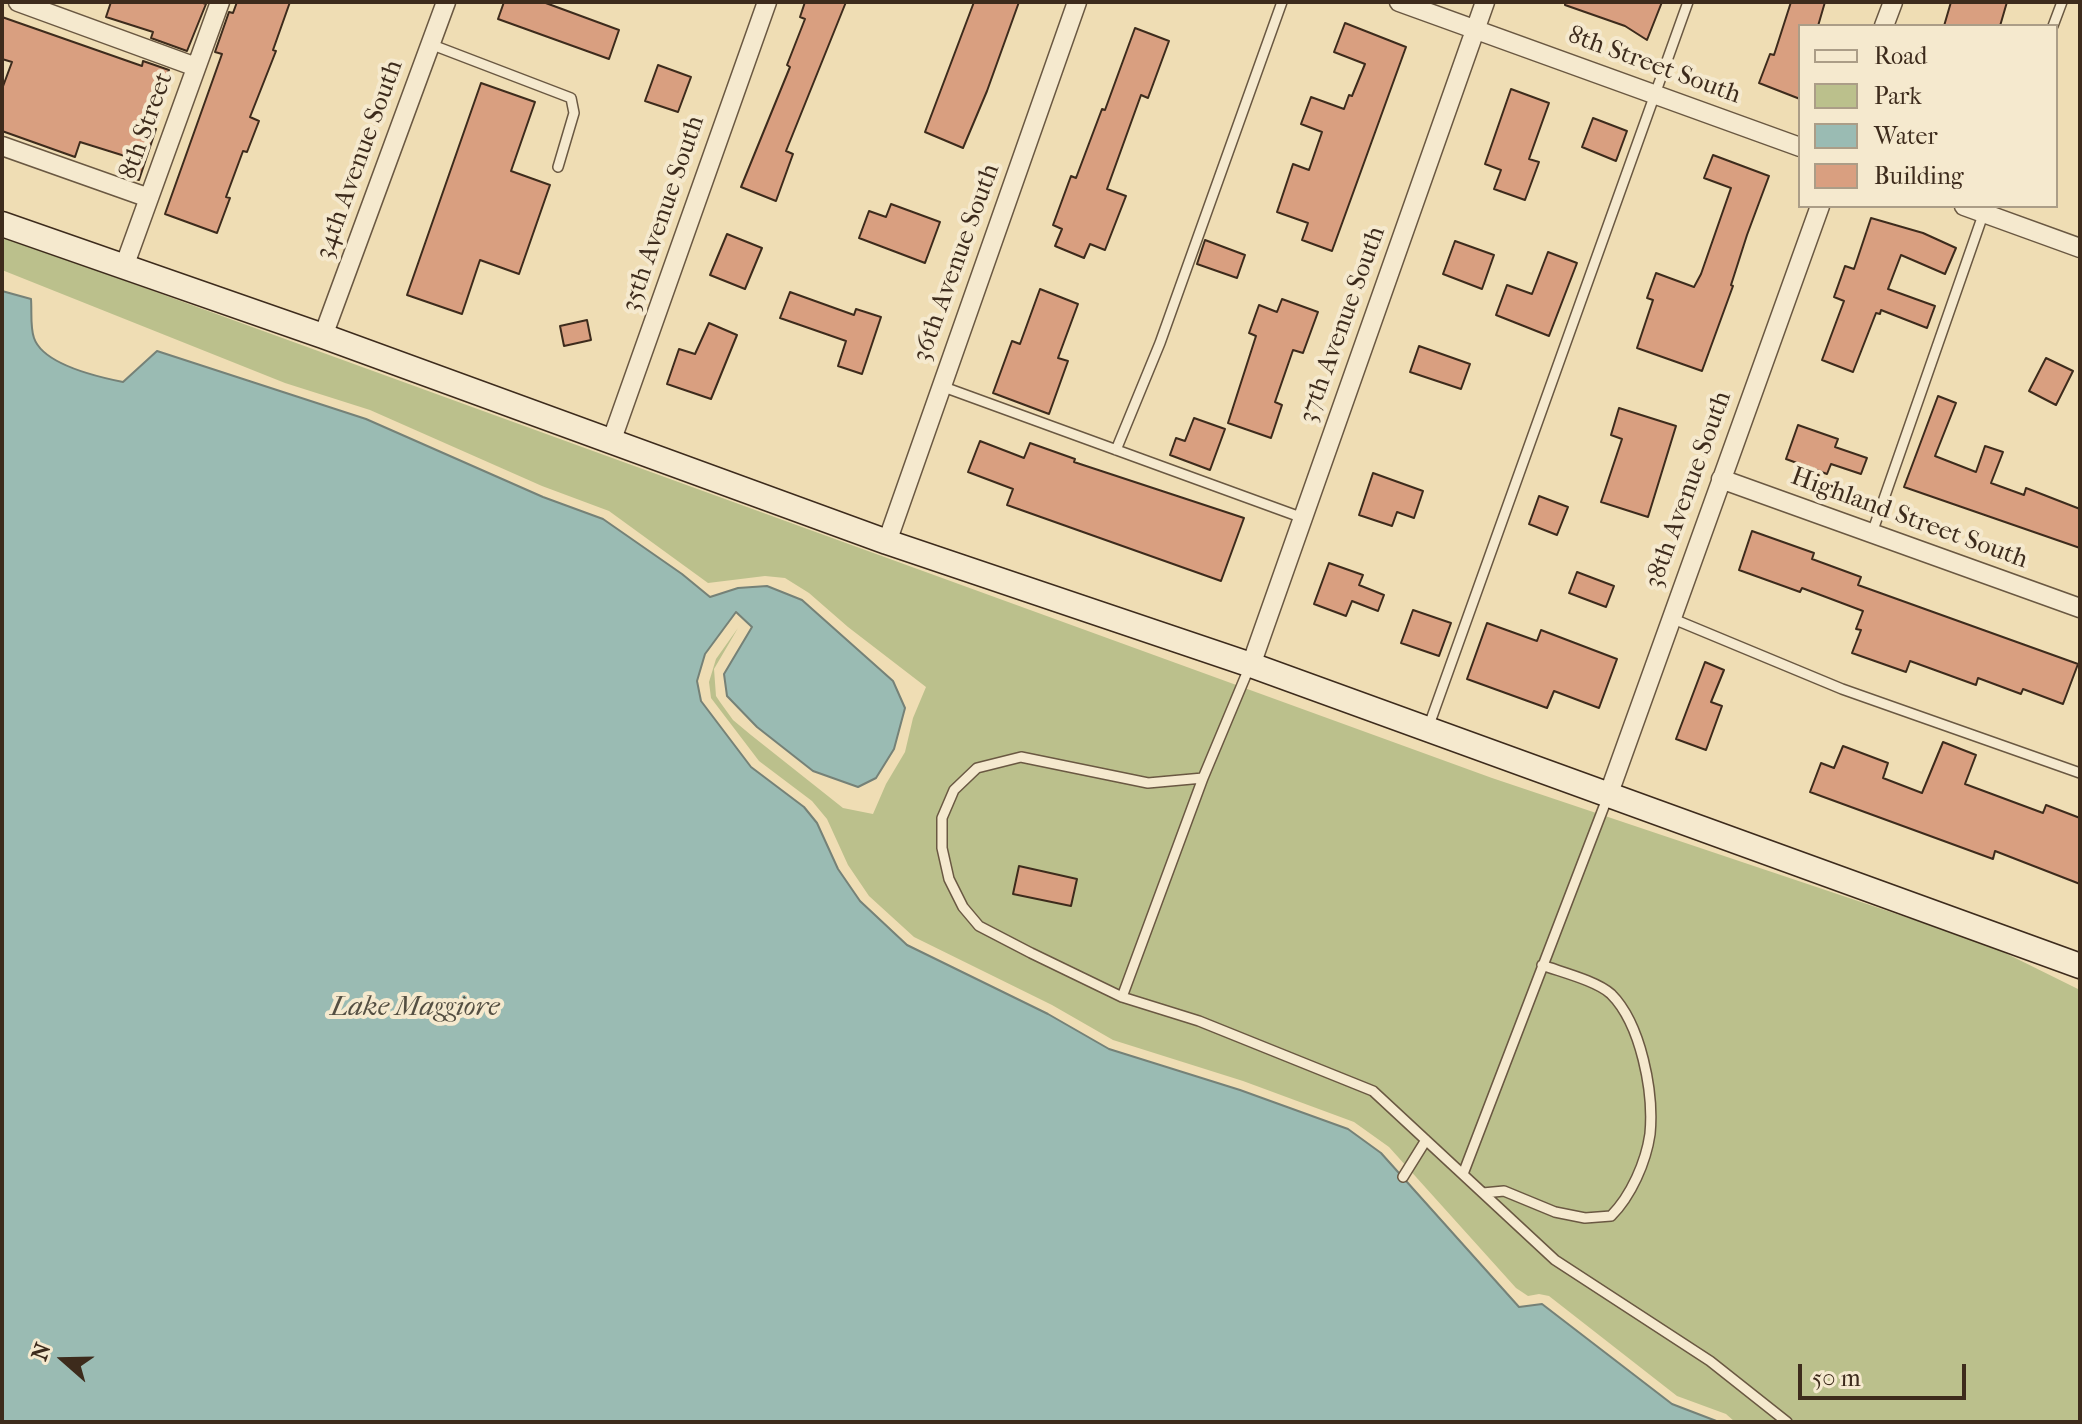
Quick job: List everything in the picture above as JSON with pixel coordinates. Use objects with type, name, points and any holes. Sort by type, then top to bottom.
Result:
[{"type":"main road","points":[[2,224],[323,336],[887,542],[1428,728],[2080,966]]},
{"type":"street","points":[[18,2],[196,67]]},
{"type":"street","name":"8th Street","points":[[124,267],[220,2]]},
{"type":"street","name":"34th Avenue South","points":[[323,336],[446,2]]},
{"type":"street","name":"35th Avenue South","points":[[611,442],[767,2]]},
{"type":"street","name":"36th Avenue South","points":[[887,542],[1077,2]]},
{"type":"street","name":"8th Street South","points":[[1399,2],[1798,146]]},
{"type":"street","name":"37th Avenue South","points":[[1251,665],[1485,2]]},
{"type":"street","points":[[1885,24],[1893,2]]},
{"type":"street","points":[[2,146],[149,198]]},
{"type":"street","name":"38th Avenue South","points":[[1609,793],[1819,208]]},
{"type":"street","points":[[1985,210],[2080,248]]},
{"type":"street","name":"Highland Street South","points":[[1721,479],[2080,608]]},
{"type":"lane","points":[[1116,450],[1160,343],[1282,2]]},
{"type":"lane","points":[[1428,728],[1688,2]]},
{"type":"lane","points":[[2054,24],[2062,2]]},
{"type":"lane","points":[[430,44],[571,98],[574,113],[558,167]]},
{"type":"lane","points":[[1872,533],[1985,210]]},
{"type":"lane","points":[[941,386],[1303,518]]},
{"type":"lane","points":[[1671,618],[1842,689],[2080,773]]},
{"type":"lane","points":[[1122,997],[1203,778],[1251,665]]},
{"type":"lane","points":[[1203,778],[1148,783],[1021,757],[977,768],[954,790],[942,818],[942,848],[949,879],[963,907],[979,926],[1122,997],[1199,1021],[1373,1091],[1555,1260],[1710,1361],[1787,1422]]},
{"type":"lane","points":[[1463,1174],[1609,793]]},
{"type":"lane","points":[[1483,1193],[1504,1191],[1555,1212],[1585,1218],[1611,1216],[1626,1201],[1647,1147],[1650,1131],[1644,1063],[1636,1033],[1623,1008],[1607,991],[1542,965]]},
{"type":"lane","points":[[1403,1177],[1426,1140]]},
{"type":"green space","points":[[2,236],[1492,778],[1989,945],[2080,990],[2080,1422],[1735,1422],[1726,1414],[1677,1396],[1549,1296],[1528,1296],[1516,1288],[1389,1147],[1354,1122],[1243,1081],[1113,1040],[1052,1005],[914,937],[869,896],[848,865],[827,819],[812,801],[759,761],[711,698],[709,682],[716,659],[738,628],[714,669],[716,696],[733,720],[843,808],[873,814],[905,752],[913,718],[926,687],[809,593],[785,578],[765,576],[708,583],[609,511],[542,486],[370,410],[285,383],[2,270]]},
{"type":"water","name":"Lake Maggiore","points":[[2,291],[31,299],[33,334],[39,347],[72,368],[123,382],[157,351],[366,419],[543,497],[603,519],[710,597],[738,588],[767,586],[802,600],[893,681],[905,708],[894,749],[876,778],[858,787],[813,771],[757,727],[727,696],[724,674],[752,627],[736,612],[705,654],[697,681],[701,701],[751,767],[804,807],[817,823],[838,869],[860,901],[907,945],[1048,1014],[1109,1049],[1240,1090],[1348,1129],[1381,1153],[1519,1307],[1542,1304],[1672,1404],[1719,1422],[2,1422]]},
{"type":"building","points":[[111,2],[206,4],[187,51],[151,38],[153,32],[106,17]]},
{"type":"building","points":[[237,2],[290,2],[273,50],[276,51],[250,117],[259,121],[247,152],[243,151],[217,233],[165,214],[222,54],[215,52],[229,12],[233,13]]},
{"type":"building","points":[[504,2],[543,2],[619,30],[609,59],[498,19]]},
{"type":"building","points":[[805,2],[846,2],[786,151],[793,154],[776,201],[741,187],[790,67],[787,65],[805,19],[800,17]]},
{"type":"building","points":[[974,2],[1019,2],[963,148],[925,132]]},
{"type":"building","points":[[1565,2],[1662,2],[1647,40],[1625,26],[1565,5]]},
{"type":"building","points":[[1791,2],[1825,2],[1819,24],[1798,24],[1798,98],[1759,83],[1770,54],[1774,55]]},
{"type":"building","points":[[1951,2],[2007,2],[2001,24],[1945,24]]},
{"type":"building","points":[[2,17],[142,66],[143,61],[169,70],[149,126],[156,129],[139,180],[122,174],[128,157],[80,142],[75,157],[2,131],[2,89],[12,62],[2,59]]},
{"type":"building","points":[[1345,23],[1406,47],[1332,251],[1302,240],[1308,223],[1277,212],[1293,164],[1309,170],[1322,132],[1301,124],[1311,97],[1344,109],[1365,64],[1334,52]]},
{"type":"building","points":[[1135,28],[1169,41],[1148,98],[1141,95],[1107,189],[1126,196],[1105,250],[1090,244],[1084,258],[1055,246],[1062,229],[1053,225],[1071,176],[1076,178],[1102,109],[1105,110]]},
{"type":"building","points":[[658,65],[691,77],[678,112],[645,101]]},
{"type":"building","points":[[481,83],[535,102],[511,171],[550,185],[519,274],[480,260],[462,314],[407,295]]},
{"type":"building","points":[[1511,89],[1549,103],[1529,159],[1539,162],[1525,200],[1494,189],[1501,170],[1485,164]]},
{"type":"building","points":[[1593,118],[1627,131],[1616,161],[1582,147]]},
{"type":"building","points":[[1713,155],[1769,176],[1702,371],[1637,348],[1653,300],[1647,298],[1656,273],[1694,287],[1701,274],[1731,188],[1704,178]]},
{"type":"building","points":[[891,204],[940,222],[925,263],[859,238],[869,211],[886,217]]},
{"type":"building","points":[[1871,218],[1923,233],[1956,248],[1945,274],[1901,255],[1888,289],[1935,306],[1927,328],[1881,310],[1880,314],[1876,313],[1853,372],[1822,360],[1844,301],[1834,297],[1845,266],[1854,269]]},
{"type":"building","points":[[727,234],[762,248],[745,289],[710,275]]},
{"type":"building","points":[[1205,240],[1245,255],[1237,278],[1197,264]]},
{"type":"building","points":[[1455,241],[1494,255],[1482,289],[1443,274]]},
{"type":"building","points":[[1548,252],[1577,263],[1549,336],[1496,315],[1507,285],[1532,294]]},
{"type":"building","points":[[1040,289],[1078,304],[1058,358],[1068,361],[1049,414],[993,393],[1012,341],[1020,344]]},
{"type":"building","points":[[790,292],[854,315],[856,309],[881,317],[862,374],[838,366],[846,341],[780,318]]},
{"type":"building","points":[[1282,299],[1318,312],[1303,353],[1293,350],[1275,402],[1282,405],[1271,438],[1228,423],[1256,336],[1249,333],[1259,305],[1277,312]]},
{"type":"building","points":[[587,320],[591,340],[564,346],[560,326]]},
{"type":"building","points":[[709,323],[737,335],[711,399],[667,384],[679,349],[695,354]]},
{"type":"building","points":[[1419,346],[1470,364],[1461,389],[1410,372]]},
{"type":"building","points":[[2046,358],[2073,371],[2056,405],[2029,391]]},
{"type":"building","points":[[1938,396],[1956,403],[1935,456],[1976,472],[1985,446],[2003,452],[1991,483],[2024,495],[2026,488],[2080,509],[2080,548],[1904,487]]},
{"type":"building","points":[[1619,408],[1676,426],[1648,517],[1601,502],[1622,439],[1611,435]]},
{"type":"building","points":[[1194,418],[1225,429],[1210,470],[1170,455],[1176,438],[1185,441]]},
{"type":"building","points":[[1798,425],[1838,439],[1835,447],[1867,458],[1861,474],[1831,464],[1827,474],[1786,459]]},
{"type":"building","points":[[980,441],[1024,458],[1030,443],[1075,459],[1074,462],[1244,518],[1221,581],[1007,505],[1013,489],[968,472]]},
{"type":"building","points":[[1373,473],[1423,491],[1414,518],[1397,512],[1392,526],[1359,515]]},
{"type":"building","points":[[1539,496],[1568,507],[1557,535],[1529,524]]},
{"type":"building","points":[[1752,531],[1814,553],[1812,559],[1861,577],[1858,585],[2078,664],[2063,704],[2023,689],[2021,694],[1978,678],[1976,685],[1910,661],[1906,672],[1852,653],[1861,630],[1856,629],[1863,611],[1802,588],[1800,592],[1739,570]]},
{"type":"building","points":[[1329,563],[1363,575],[1359,585],[1384,595],[1378,611],[1352,601],[1346,616],[1314,604]]},
{"type":"building","points":[[1577,572],[1614,586],[1606,607],[1569,593]]},
{"type":"building","points":[[1413,610],[1451,623],[1439,656],[1401,643]]},
{"type":"building","points":[[1487,623],[1537,641],[1541,630],[1617,659],[1599,708],[1554,691],[1547,708],[1467,679]]},
{"type":"building","points":[[1705,662],[1724,670],[1711,702],[1722,706],[1706,750],[1676,739]]},
{"type":"building","points":[[1943,742],[1976,755],[1965,784],[2043,813],[2046,805],[2080,818],[2080,884],[1995,851],[1993,859],[1810,792],[1821,763],[1834,768],[1843,746],[1888,763],[1883,778],[1922,793]]},
{"type":"building","points":[[1019,866],[1077,879],[1071,906],[1013,894]]}]
